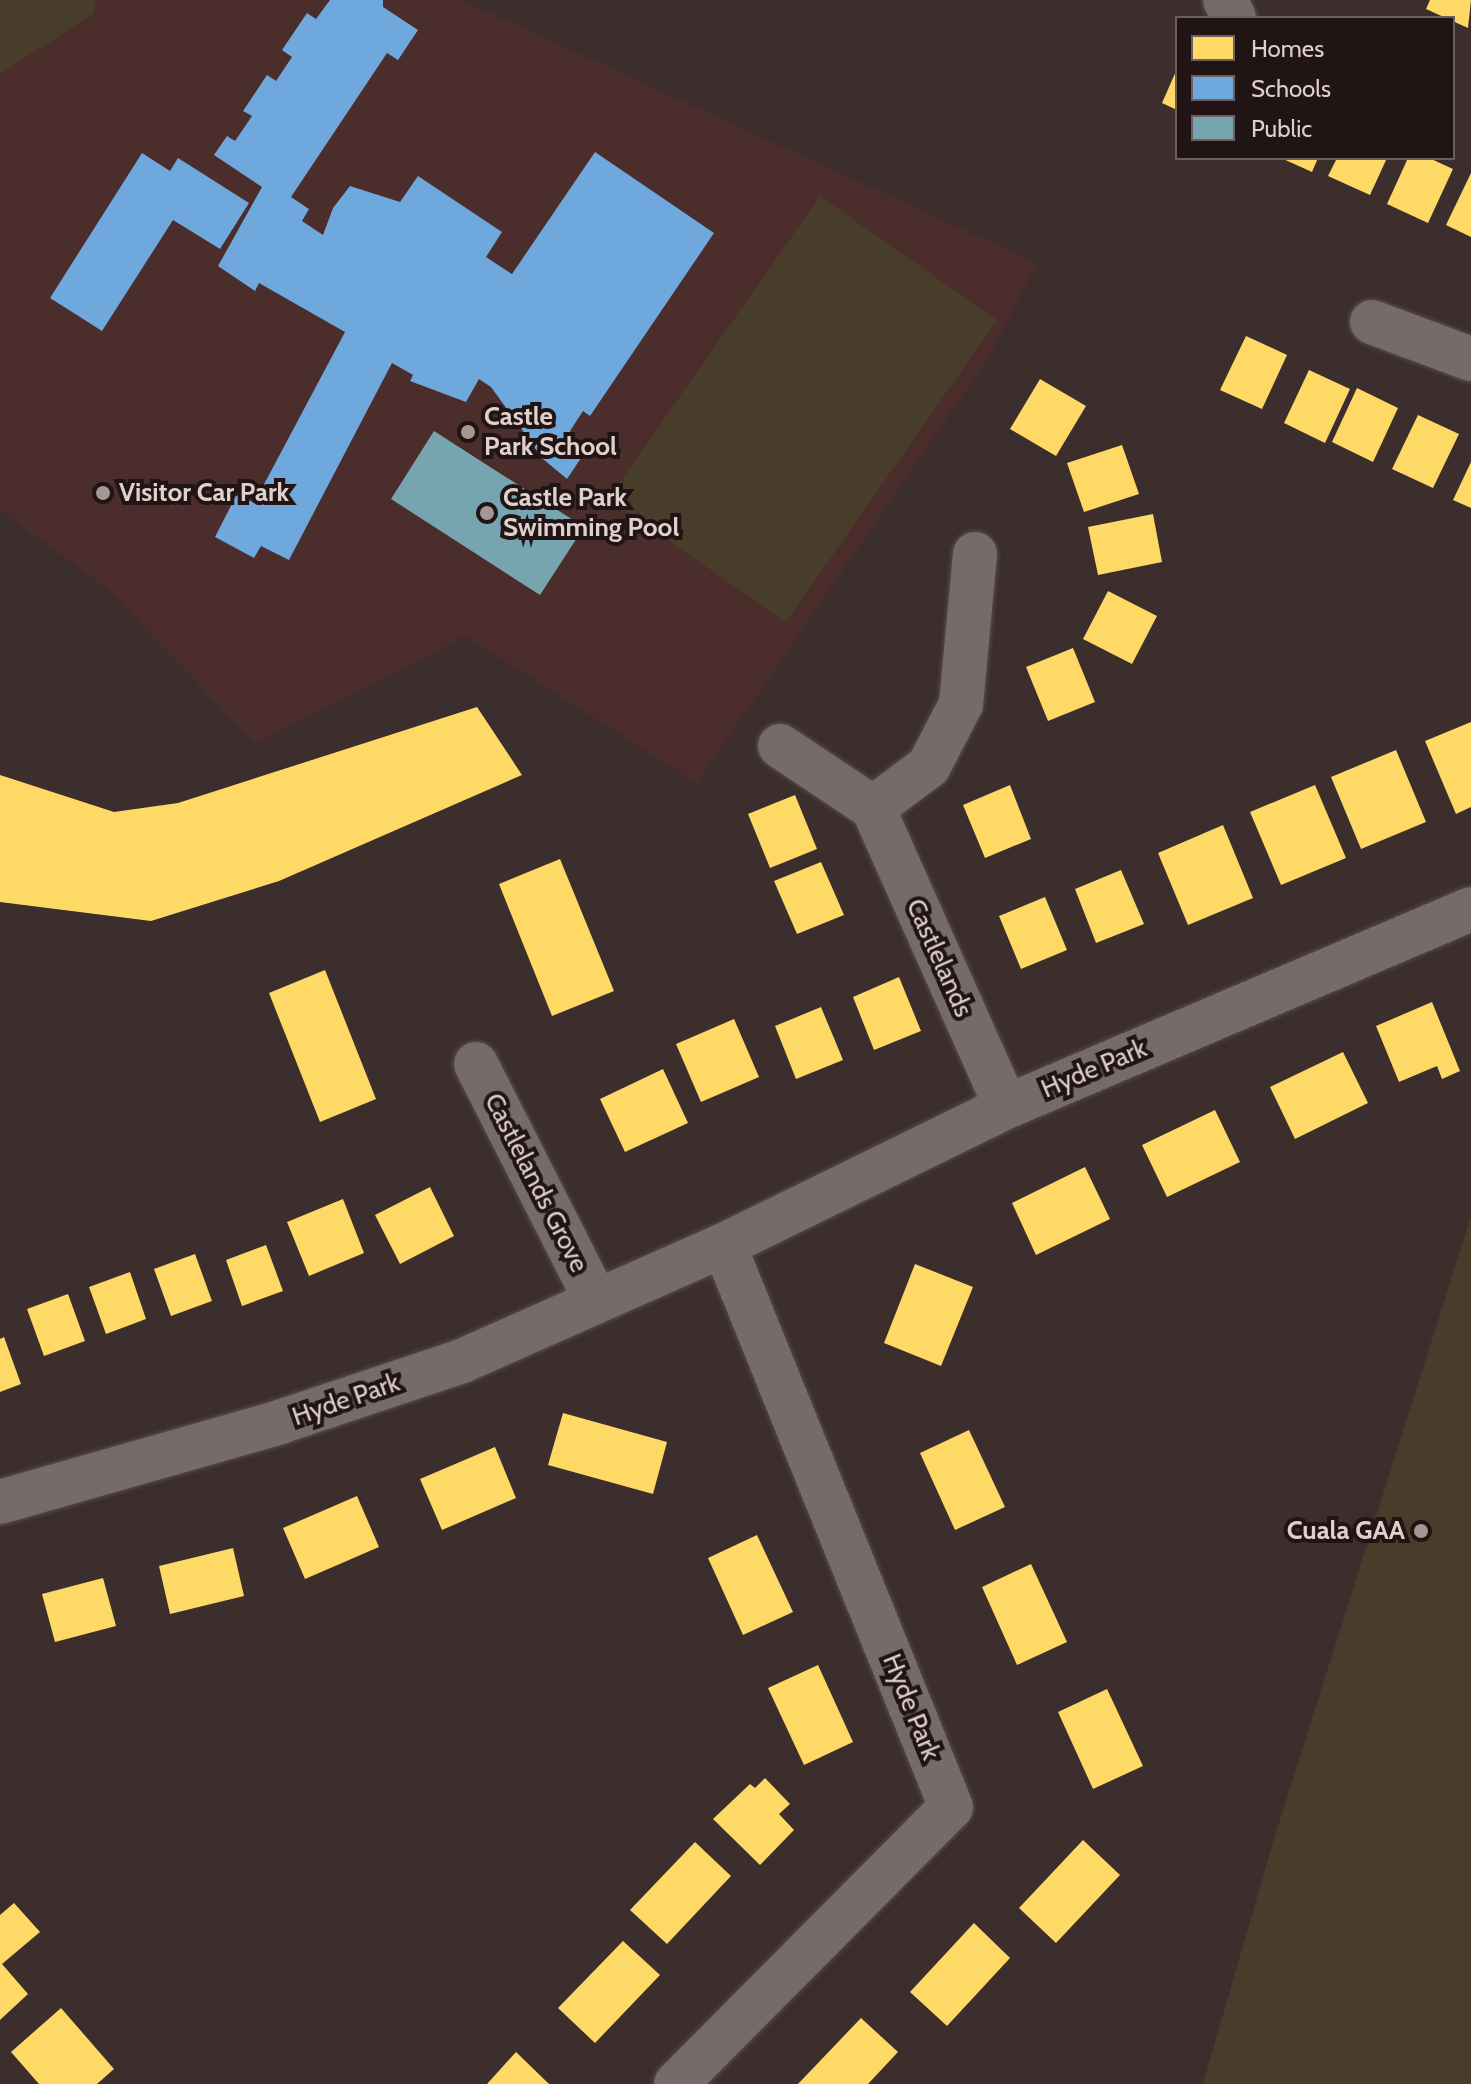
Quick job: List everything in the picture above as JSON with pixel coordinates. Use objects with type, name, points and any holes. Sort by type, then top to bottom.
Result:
[{"type":"street","points":[[1372,322],[1471,359]]},
{"type":"street","points":[[780,746],[873,808],[929,766],[961,704],[975,554]]},
{"type":"street","name":"Castlelands","points":[[873,808],[1006,1107]]},
{"type":"street","name":"Hyde Park","points":[[0,1502],[280,1422],[431,1371],[724,1245],[1006,1107],[1471,909]]},
{"type":"street","name":"Castlelands Grove","points":[[476,1064],[596,1301]]},
{"type":"street","name":"Hyde Park","points":[[676,2084],[951,1807],[724,1245]]},
{"type":"shaded area","name":"Castle Park School","points":[[0,0],[462,0],[1037,263],[990,355],[697,783],[465,636],[256,744],[106,588],[0,510]]},
{"type":"shaded area","points":[[0,0],[96,0],[93,14],[0,74]]},
{"type":"shaded area","points":[[820,196],[997,320],[786,622],[608,499]]},
{"type":"shaded area","name":"Cuala GAA","points":[[1471,1216],[1471,2084],[1203,2084],[1272,1845]]},
{"type":"building: Homes","points":[[1430,0],[1471,0],[1468,28],[1455,22],[1455,16],[1441,16],[1426,9]]},
{"type":"building: Homes","points":[[1175,74],[1175,109],[1162,103]]},
{"type":"building: Homes","points":[[1285,160],[1317,160],[1312,172]]},
{"type":"building: Homes","points":[[1336,160],[1386,160],[1370,195],[1328,176]]},
{"type":"building: Homes","points":[[1407,160],[1433,160],[1453,169],[1428,223],[1387,204]]},
{"type":"building: Homes","points":[[1471,173],[1471,237],[1446,225]]},
{"type":"building: Homes","points":[[1246,336],[1287,355],[1262,409],[1220,390]]},
{"type":"building: Homes","points":[[1309,370],[1350,389],[1325,443],[1284,423]]},
{"type":"building: Homes","points":[[1040,379],[1086,406],[1056,456],[1010,429]]},
{"type":"building: Homes","points":[[1357,388],[1398,408],[1373,462],[1332,442]]},
{"type":"building: Homes","points":[[1418,415],[1459,434],[1433,488],[1392,469]]},
{"type":"building: Homes","points":[[1122,445],[1139,494],[1084,512],[1067,463]]},
{"type":"building: Homes","points":[[1471,462],[1471,508],[1453,500]]},
{"type":"building: Homes","points":[[1153,514],[1162,562],[1098,575],[1088,527]]},
{"type":"building: Homes","points":[[1108,591],[1157,616],[1132,664],[1083,639]]},
{"type":"building: Homes","points":[[1073,648],[1095,702],[1048,721],[1026,667]]},
{"type":"building: Homes","points":[[477,707],[522,775],[279,881],[151,921],[0,902],[0,775],[114,812],[178,803]]},
{"type":"building: Homes","points":[[1471,722],[1471,807],[1456,814],[1425,741]]},
{"type":"building: Homes","points":[[1396,750],[1426,822],[1361,849],[1331,777]]},
{"type":"building: Homes","points":[[1010,785],[1031,839],[985,858],[963,805]]},
{"type":"building: Homes","points":[[1315,785],[1346,858],[1281,885],[1250,812]]},
{"type":"building: Homes","points":[[795,795],[817,849],[770,868],[748,814]]},
{"type":"building: Homes","points":[[1223,825],[1253,898],[1188,925],[1158,853]]},
{"type":"building: Homes","points":[[560,859],[614,991],[552,1016],[499,884]]},
{"type":"building: Homes","points":[[821,862],[844,915],[797,934],[774,881]]},
{"type":"building: Homes","points":[[1121,870],[1144,924],[1096,943],[1075,889]]},
{"type":"building: Homes","points":[[1045,897],[1067,950],[1021,969],[999,916]]},
{"type":"building: Homes","points":[[325,970],[376,1099],[320,1122],[269,993]]},
{"type":"building: Homes","points":[[899,977],[921,1031],[874,1050],[853,997]]},
{"type":"building: Homes","points":[[1432,1002],[1460,1071],[1442,1079],[1437,1066],[1399,1082],[1376,1026]]},
{"type":"building: Homes","points":[[821,1007],[843,1060],[796,1079],[775,1026]]},
{"type":"building: Homes","points":[[734,1019],[759,1077],[701,1102],[676,1044]]},
{"type":"building: Homes","points":[[1343,1052],[1368,1103],[1295,1139],[1270,1087]]},
{"type":"building: Homes","points":[[663,1069],[688,1123],[625,1152],[600,1099]]},
{"type":"building: Homes","points":[[1215,1110],[1240,1162],[1167,1197],[1142,1145]]},
{"type":"building: Homes","points":[[1085,1167],[1110,1219],[1036,1255],[1012,1203]]},
{"type":"building: Homes","points":[[430,1187],[454,1236],[400,1264],[375,1215]]},
{"type":"building: Homes","points":[[343,1199],[364,1253],[309,1276],[287,1222]]},
{"type":"building: Homes","points":[[266,1245],[283,1291],[242,1306],[226,1260]]},
{"type":"building: Homes","points":[[195,1254],[212,1301],[171,1316],[154,1269]]},
{"type":"building: Homes","points":[[915,1264],[973,1287],[941,1366],[884,1343]]},
{"type":"building: Homes","points":[[130,1272],[146,1319],[106,1334],[89,1287]]},
{"type":"building: Homes","points":[[68,1294],[85,1341],[44,1356],[27,1309]]},
{"type":"building: Homes","points":[[4,1337],[21,1384],[0,1392],[0,1339]]},
{"type":"building: Homes","points":[[563,1413],[667,1442],[653,1494],[548,1465]]},
{"type":"building: Homes","points":[[969,1430],[1005,1507],[955,1530],[920,1453]]},
{"type":"building: Homes","points":[[495,1447],[516,1498],[442,1530],[420,1479]]},
{"type":"building: Homes","points":[[357,1496],[379,1547],[305,1579],[283,1528]]},
{"type":"building: Homes","points":[[757,1535],[793,1612],[743,1635],[708,1558]]},
{"type":"building: Homes","points":[[233,1548],[244,1596],[170,1614],[159,1566]]},
{"type":"building: Homes","points":[[1031,1564],[1067,1642],[1017,1665],[982,1587]]},
{"type":"building: Homes","points":[[103,1578],[116,1626],[55,1642],[42,1594]]},
{"type":"building: Homes","points":[[818,1665],[853,1742],[804,1765],[768,1688]]},
{"type":"building: Homes","points":[[1107,1689],[1143,1766],[1093,1789],[1058,1712]]},
{"type":"building: Homes","points":[[765,1778],[790,1804],[779,1814],[794,1830],[760,1865],[713,1819],[750,1784],[755,1788]]},
{"type":"building: Homes","points":[[1083,1840],[1120,1875],[1056,1943],[1019,1908]]},
{"type":"building: Homes","points":[[695,1842],[731,1876],[667,1944],[630,1910]]},
{"type":"building: Homes","points":[[14,1903],[40,1932],[2,1964],[28,1994],[0,2020],[0,1915]]},
{"type":"building: Homes","points":[[974,1923],[1010,1958],[947,2026],[910,1992]]},
{"type":"building: Homes","points":[[623,1941],[660,1975],[595,2043],[558,2008]]},
{"type":"building: Homes","points":[[61,2008],[114,2069],[97,2084],[39,2084],[11,2052]]},
{"type":"building: Homes","points":[[861,2018],[898,2052],[868,2084],[798,2084]]},
{"type":"building: Homes","points":[[516,2052],[549,2084],[487,2084]]},
{"type":"building: Schools","points":[[330,0],[383,0],[383,7],[418,30],[398,60],[387,53],[291,197],[309,209],[302,221],[323,235],[333,208],[350,186],[400,202],[418,176],[502,232],[486,257],[512,274],[595,152],[714,233],[590,416],[583,411],[570,431],[583,455],[567,479],[543,459],[491,387],[479,379],[466,402],[410,381],[413,375],[392,363],[289,560],[261,546],[254,558],[215,537],[237,494],[254,503],[345,332],[259,283],[255,291],[218,266],[262,187],[214,155],[227,136],[235,141],[252,116],[243,111],[267,75],[276,81],[292,57],[282,50],[307,13],[316,19]]},
{"type":"building: Schools","points":[[142,153],[170,171],[178,158],[249,203],[220,249],[173,220],[102,331],[50,298]]},
{"type":"building: Public","name":"Castle Park Swimming Pool","points":[[434,431],[584,527],[540,595],[391,499]]},
{"type":"place","name":"Castle Park School","points":[[468,432]]},
{"type":"place","name":"Visitor Car Park","points":[[103,493]]},
{"type":"place","name":"Castle Park Swimming Pool","points":[[487,513]]},
{"type":"place","name":"Cuala GAA","points":[[1421,1531]]}]
